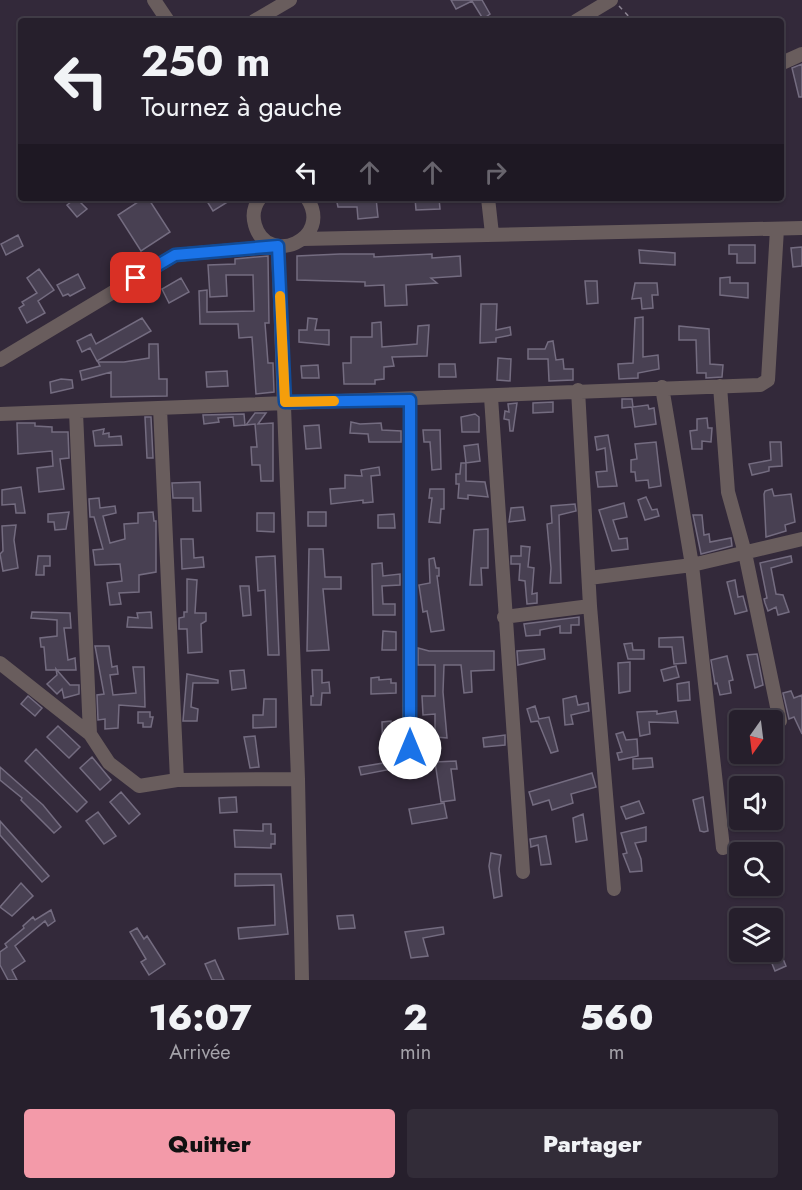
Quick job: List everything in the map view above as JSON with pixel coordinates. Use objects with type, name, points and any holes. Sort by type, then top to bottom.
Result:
[{"type":"street","points":[[154,0],[166,18]]},
{"type":"street","points":[[259,18],[290,0]]},
{"type":"street","points":[[581,18],[612,0]]},
{"type":"street","points":[[784,62],[802,54]]},
{"type":"street","points":[[259,201],[254,212],[256,230],[262,237],[278,246]]},
{"type":"street","points":[[0,360],[175,255],[291,245],[303,239],[313,223],[314,214],[308,201]]},
{"type":"street","points":[[488,201],[492,234]]},
{"type":"street","points":[[303,239],[321,241],[492,234],[802,228]]},
{"type":"street","points":[[0,414],[285,402],[491,397],[578,390],[760,385],[768,380],[777,229]]},
{"type":"street","points":[[278,246],[298,779],[302,980]]},
{"type":"street","points":[[720,386],[728,492],[745,553],[778,710]]},
{"type":"street","points":[[662,387],[692,565],[723,848]]},
{"type":"street","points":[[578,390],[590,606],[614,889]]},
{"type":"street","points":[[491,397],[504,617],[523,872]]},
{"type":"street","points":[[410,400],[410,748]]},
{"type":"street","points":[[160,408],[177,780]]},
{"type":"street","points":[[76,412],[90,734]]},
{"type":"street","points":[[590,578],[692,565],[802,539]]},
{"type":"street","points":[[504,617],[590,606]]},
{"type":"street","points":[[0,663],[90,734],[109,763],[139,786],[177,780],[298,779]]},
{"type":"path","points":[[612,0],[630,18]]},
{"type":"building","points":[[451,0],[482,0],[490,14],[482,18],[472,1],[456,9]]},
{"type":"building","points":[[802,64],[802,97],[799,97],[792,68]]},
{"type":"building","points":[[72,201],[79,201],[87,209],[77,217],[67,205]]},
{"type":"building","points":[[139,201],[150,201],[170,232],[141,251],[118,215]]},
{"type":"building","points":[[207,201],[229,201],[213,211]]},
{"type":"building","points":[[337,201],[376,201],[378,217],[358,219],[357,207],[338,207]]},
{"type":"building","points":[[415,201],[439,201],[440,209],[416,210]]},
{"type":"building","points":[[18,235],[23,246],[6,255],[1,244]]},
{"type":"building","points":[[729,245],[755,245],[755,263],[737,263],[737,254],[729,254]]},
{"type":"building","points":[[802,247],[802,266],[793,267],[791,248]]},
{"type":"building","points":[[639,250],[675,253],[675,265],[640,263]]},
{"type":"building","points":[[374,254],[374,257],[432,254],[432,258],[460,256],[461,276],[431,278],[437,283],[406,285],[407,305],[385,306],[384,285],[365,286],[365,282],[297,280],[297,256]]},
{"type":"building","points":[[268,256],[269,323],[265,323],[268,363],[273,363],[274,392],[256,394],[252,337],[239,338],[238,324],[200,324],[199,291],[207,290],[207,312],[254,311],[253,275],[226,275],[227,296],[210,297],[208,265],[235,264],[235,259]]},
{"type":"building","points":[[39,269],[54,290],[38,301],[45,313],[27,323],[19,308],[24,305],[22,302],[37,293],[27,278]]},
{"type":"building","points":[[78,274],[85,288],[70,296],[68,294],[63,296],[57,285]]},
{"type":"building","points":[[730,277],[730,283],[748,283],[748,298],[720,295],[720,278]]},
{"type":"building","points":[[181,278],[189,292],[169,303],[162,289]]},
{"type":"building","points":[[585,281],[597,281],[598,303],[587,304]]},
{"type":"building","points":[[635,283],[657,283],[658,295],[652,295],[653,308],[642,309],[641,298],[632,299]]},
{"type":"building","points":[[481,304],[497,304],[496,330],[510,327],[511,335],[496,338],[496,342],[480,343]]},
{"type":"building","points":[[643,317],[643,357],[658,355],[659,369],[638,373],[638,378],[619,379],[618,364],[633,363],[635,318]]},
{"type":"building","points":[[142,318],[151,331],[97,361],[90,348],[82,352],[77,341],[91,334],[96,344]]},
{"type":"building","points":[[308,318],[317,319],[315,330],[329,330],[329,345],[299,342],[299,330],[307,330]]},
{"type":"building","points":[[381,322],[382,347],[417,344],[418,326],[429,325],[427,356],[392,357],[394,366],[384,367],[384,379],[375,380],[375,384],[344,384],[343,363],[351,363],[351,337],[372,337],[372,323]]},
{"type":"building","points":[[679,326],[709,329],[710,364],[723,365],[722,377],[706,378],[706,373],[697,373],[696,340],[679,340]]},
{"type":"building","points":[[553,341],[556,360],[563,359],[564,369],[573,369],[573,380],[549,381],[548,359],[528,359],[528,349],[545,349],[548,342]]},
{"type":"building","points":[[149,344],[158,344],[159,379],[167,379],[167,396],[111,397],[111,372],[82,380],[80,371],[100,366],[98,362],[124,362],[149,358]]},
{"type":"building","points":[[498,358],[511,359],[510,381],[497,380]]},
{"type":"building","points":[[439,364],[455,364],[456,377],[439,377]]},
{"type":"building","points":[[318,365],[319,378],[302,378],[301,366]]},
{"type":"building","points":[[227,371],[228,386],[207,387],[206,372]]},
{"type":"building","points":[[61,379],[72,380],[73,388],[51,393],[50,382]]},
{"type":"building","points":[[622,399],[632,399],[633,407],[648,405],[649,409],[654,408],[656,424],[635,427],[632,407],[622,408]]},
{"type":"building","points":[[553,402],[553,412],[533,413],[533,403]]},
{"type":"building","points":[[517,403],[513,431],[510,431],[509,420],[504,419],[505,411],[509,412],[508,404]]},
{"type":"building","points":[[255,413],[266,413],[258,424],[273,423],[273,481],[261,481],[260,465],[252,465],[251,447],[257,447],[255,424],[246,425]]},
{"type":"building","points":[[244,414],[245,425],[234,426],[233,417],[218,418],[219,422],[204,424],[203,415]]},
{"type":"building","points":[[475,414],[479,417],[479,432],[462,432],[461,417]]},
{"type":"building","points":[[145,417],[151,417],[153,458],[147,458]]},
{"type":"building","points":[[707,418],[708,428],[712,428],[711,442],[702,441],[702,449],[692,449],[690,431],[697,430],[697,419]]},
{"type":"building","points":[[351,422],[381,423],[382,430],[401,431],[401,442],[369,442],[368,434],[350,433]]},
{"type":"building","points":[[17,423],[35,423],[35,426],[52,427],[52,432],[68,432],[69,458],[60,459],[64,489],[39,492],[37,468],[53,466],[52,451],[18,454]]},
{"type":"building","points":[[319,425],[321,448],[306,449],[304,426]]},
{"type":"building","points":[[104,429],[103,434],[109,433],[109,437],[121,436],[122,445],[95,446],[93,431]]},
{"type":"building","points":[[423,430],[440,430],[441,469],[432,470],[430,442],[424,442]]},
{"type":"building","points":[[608,435],[617,486],[598,487],[596,472],[607,471],[605,448],[597,450],[595,437]]},
{"type":"building","points":[[656,442],[661,486],[649,488],[648,480],[636,481],[635,472],[631,472],[631,460],[637,459],[635,444]]},
{"type":"building","points":[[770,442],[781,442],[782,466],[769,467],[769,471],[752,475],[749,464],[771,460]]},
{"type":"building","points":[[478,444],[480,461],[466,463],[464,446]]},
{"type":"building","points":[[461,463],[466,463],[466,481],[485,482],[488,497],[468,495],[468,499],[458,498],[459,484],[456,484],[456,474],[460,474]]},
{"type":"building","points":[[379,467],[380,475],[371,476],[373,502],[363,503],[363,500],[331,504],[330,489],[345,488],[345,475],[362,476],[361,470]]},
{"type":"building","points":[[200,482],[201,511],[193,511],[193,498],[173,498],[172,483]]},
{"type":"building","points":[[21,487],[25,513],[16,513],[15,504],[2,505],[2,490]]},
{"type":"building","points":[[430,489],[444,489],[444,509],[441,509],[440,523],[429,522],[432,498],[429,498]]},
{"type":"building","points":[[772,489],[774,496],[791,494],[795,522],[785,525],[786,531],[766,537],[764,494],[765,491]]},
{"type":"building","points":[[646,497],[652,510],[657,509],[659,516],[645,520],[638,500]]},
{"type":"building","points":[[99,498],[100,508],[115,506],[116,513],[103,516],[110,543],[125,539],[124,524],[138,523],[138,513],[153,512],[154,521],[156,521],[156,572],[139,575],[139,592],[119,593],[121,604],[110,605],[107,583],[122,581],[120,564],[95,565],[93,550],[103,549],[94,517],[90,517],[89,499]]},
{"type":"building","points":[[624,503],[627,517],[613,520],[619,539],[627,538],[628,549],[612,551],[599,510]]},
{"type":"building","points":[[575,504],[576,511],[559,515],[561,583],[550,583],[547,524],[552,523],[551,506]]},
{"type":"building","points":[[523,507],[525,520],[509,522],[511,508]]},
{"type":"building","points":[[69,512],[66,529],[55,530],[54,522],[48,522],[48,514]]},
{"type":"building","points":[[308,512],[326,512],[326,526],[308,526]]},
{"type":"building","points":[[257,513],[274,513],[274,532],[257,531]]},
{"type":"building","points":[[394,514],[395,528],[378,528],[378,515]]},
{"type":"building","points":[[693,515],[702,515],[704,535],[709,534],[710,542],[731,538],[732,546],[701,554]]},
{"type":"building","points":[[16,525],[14,540],[18,568],[3,571],[0,554],[3,551],[2,526]]},
{"type":"building","points":[[488,529],[488,568],[481,568],[482,585],[470,585],[474,530]]},
{"type":"building","points":[[181,539],[193,539],[194,558],[203,557],[204,567],[182,569]]},
{"type":"building","points":[[521,546],[530,547],[528,567],[534,568],[532,594],[537,593],[537,603],[527,604],[525,581],[519,580],[520,564],[511,564],[511,556],[521,556]]},
{"type":"building","points":[[309,549],[323,549],[325,577],[341,577],[341,589],[323,589],[329,650],[307,651]]},
{"type":"building","points":[[38,556],[50,556],[50,566],[44,566],[44,575],[36,575]]},
{"type":"building","points":[[275,556],[279,655],[268,655],[265,590],[258,591],[256,557]]},
{"type":"building","points":[[791,556],[792,562],[771,568],[776,594],[783,595],[789,612],[778,615],[776,607],[768,611],[765,603],[764,599],[767,598],[760,563]]},
{"type":"building","points":[[434,558],[436,568],[439,568],[439,576],[437,576],[444,630],[431,632],[427,611],[423,612],[419,585],[430,583],[429,559]]},
{"type":"building","points":[[382,563],[383,576],[400,574],[400,585],[382,586],[383,604],[395,604],[395,615],[373,615],[372,564]]},
{"type":"building","points":[[187,579],[197,580],[195,613],[206,613],[206,621],[201,624],[202,652],[188,653],[187,629],[179,629],[179,618],[184,617],[184,612],[187,612]]},
{"type":"building","points":[[735,580],[738,597],[743,596],[747,611],[735,614],[727,582]]},
{"type":"building","points":[[240,586],[249,586],[251,615],[243,616]]},
{"type":"building","points":[[32,612],[70,613],[71,628],[64,628],[68,660],[75,658],[76,670],[46,670],[44,647],[41,647],[40,638],[57,636],[57,620],[31,618]]},
{"type":"building","points":[[151,612],[152,628],[127,627],[128,617],[138,618],[137,613]]},
{"type":"building","points":[[579,617],[579,625],[571,625],[571,633],[560,633],[560,626],[540,630],[540,635],[526,636],[524,624]]},
{"type":"building","points":[[383,631],[396,632],[396,650],[382,650]]},
{"type":"building","points":[[683,637],[686,663],[674,664],[672,647],[659,647],[659,638]]},
{"type":"building","points":[[632,643],[633,650],[644,650],[644,659],[628,659],[624,644]]},
{"type":"building","points":[[95,646],[109,646],[112,667],[117,666],[118,674],[110,675],[113,695],[136,693],[133,667],[144,667],[145,707],[119,705],[118,728],[105,729],[105,719],[98,720],[97,695],[104,694]]},
{"type":"building","points":[[418,648],[429,651],[494,651],[494,670],[471,671],[472,692],[464,693],[461,665],[444,665],[443,692],[447,738],[435,737],[435,714],[423,715],[422,696],[435,696],[435,665],[418,665]]},
{"type":"building","points":[[544,649],[545,659],[518,665],[517,651]]},
{"type":"building","points":[[757,654],[763,685],[755,688],[747,655]]},
{"type":"building","points":[[727,656],[733,680],[729,681],[731,693],[720,695],[717,683],[715,684],[711,660]]},
{"type":"building","points":[[630,662],[630,691],[619,693],[618,663]]},
{"type":"building","points":[[676,666],[679,677],[664,681],[661,670]]},
{"type":"building","points":[[56,669],[70,685],[79,685],[79,694],[64,698],[62,689],[57,694],[47,684],[57,675]]},
{"type":"building","points":[[244,670],[246,688],[232,690],[230,671]]},
{"type":"building","points":[[312,670],[322,670],[322,683],[329,682],[330,693],[322,693],[321,705],[311,705]]},
{"type":"building","points":[[187,674],[218,680],[218,683],[193,683],[191,707],[198,709],[197,721],[183,721]]},
{"type":"building","points":[[379,677],[379,680],[391,679],[391,683],[396,683],[396,693],[371,694],[371,678]]},
{"type":"building","points":[[689,682],[690,700],[678,701],[677,684]]},
{"type":"building","points":[[791,691],[794,698],[802,695],[802,734],[794,717],[789,719],[783,693]]},
{"type":"building","points":[[28,696],[42,708],[35,716],[21,704]]},
{"type":"building","points":[[576,696],[578,705],[588,703],[589,711],[571,715],[573,724],[565,725],[563,699]]},
{"type":"building","points":[[264,699],[276,699],[276,727],[253,728],[253,715],[263,715]]},
{"type":"building","points":[[535,706],[539,719],[549,717],[558,751],[551,753],[538,721],[531,722],[527,709]]},
{"type":"building","points":[[657,711],[657,714],[676,711],[678,723],[649,722],[650,734],[640,736],[637,712]]},
{"type":"building","points":[[138,712],[150,712],[150,717],[153,717],[151,727],[143,727],[143,723],[138,723]]},
{"type":"building","points":[[391,721],[393,759],[436,751],[438,760],[361,775],[359,767],[383,763],[382,722]]},
{"type":"building","points":[[58,726],[80,747],[69,758],[47,737]]},
{"type":"building","points":[[623,732],[626,740],[637,739],[638,756],[619,760],[617,753],[622,752],[616,734]]},
{"type":"building","points":[[505,735],[505,745],[484,747],[483,738]]},
{"type":"building","points":[[255,736],[259,767],[250,768],[244,737]]},
{"type":"building","points":[[36,749],[87,802],[77,812],[25,761]]},
{"type":"building","points":[[92,757],[111,780],[100,790],[80,768]]},
{"type":"building","points":[[652,758],[653,767],[633,769],[633,759]]},
{"type":"building","points":[[456,761],[457,769],[451,769],[455,800],[441,802],[435,762]]},
{"type":"building","points":[[0,767],[43,805],[61,827],[54,833],[21,800],[22,798],[0,780]]},
{"type":"building","points":[[592,773],[596,787],[571,794],[573,803],[552,810],[549,800],[533,805],[529,792]]},
{"type":"building","points":[[121,792],[140,814],[129,824],[110,802]]},
{"type":"building","points":[[236,797],[237,812],[220,813],[219,798]]},
{"type":"building","points":[[703,797],[708,831],[704,832],[700,831],[693,800]]},
{"type":"building","points":[[639,801],[644,813],[626,819],[621,807]]},
{"type":"building","points":[[444,803],[447,818],[412,824],[409,809]]},
{"type":"building","points":[[98,812],[116,836],[104,844],[86,821]]},
{"type":"building","points":[[583,814],[587,840],[576,842],[573,818]]},
{"type":"building","points":[[0,821],[49,876],[42,882],[0,835]]},
{"type":"building","points":[[263,824],[271,824],[271,834],[275,834],[275,844],[271,844],[271,848],[235,847],[234,830],[263,831]]},
{"type":"building","points":[[646,827],[646,841],[635,843],[641,859],[642,871],[630,872],[623,854],[627,853],[621,833]]},
{"type":"building","points":[[546,836],[551,864],[541,865],[538,845],[531,847],[530,839]]},
{"type":"building","points":[[491,853],[501,855],[499,869],[502,896],[494,898],[489,866]]},
{"type":"building","points":[[235,874],[281,874],[288,934],[239,939],[238,928],[275,925],[274,885],[235,886]]},
{"type":"building","points":[[21,883],[33,896],[12,916],[0,907]]},
{"type":"building","points":[[51,910],[55,921],[48,926],[45,921],[15,946],[25,961],[12,970],[17,980],[8,980],[0,965],[0,952],[7,947],[5,944],[33,917],[35,920]]},
{"type":"building","points":[[353,915],[355,928],[339,929],[337,916]]},
{"type":"building","points":[[443,927],[444,934],[423,938],[428,956],[411,958],[405,932]]},
{"type":"building","points":[[137,928],[144,939],[147,936],[165,964],[149,975],[141,962],[146,959],[130,932]]},
{"type":"building","points":[[783,959],[786,966],[775,971],[771,962],[783,962]]},
{"type":"building","points":[[215,960],[224,980],[212,980],[205,964]]},
{"type":"slow traffic","points":[[280,296],[285,402],[334,401]]},
{"type":"route","points":[[136,278],[175,255],[278,246],[285,402],[410,400],[410,748]]}]
